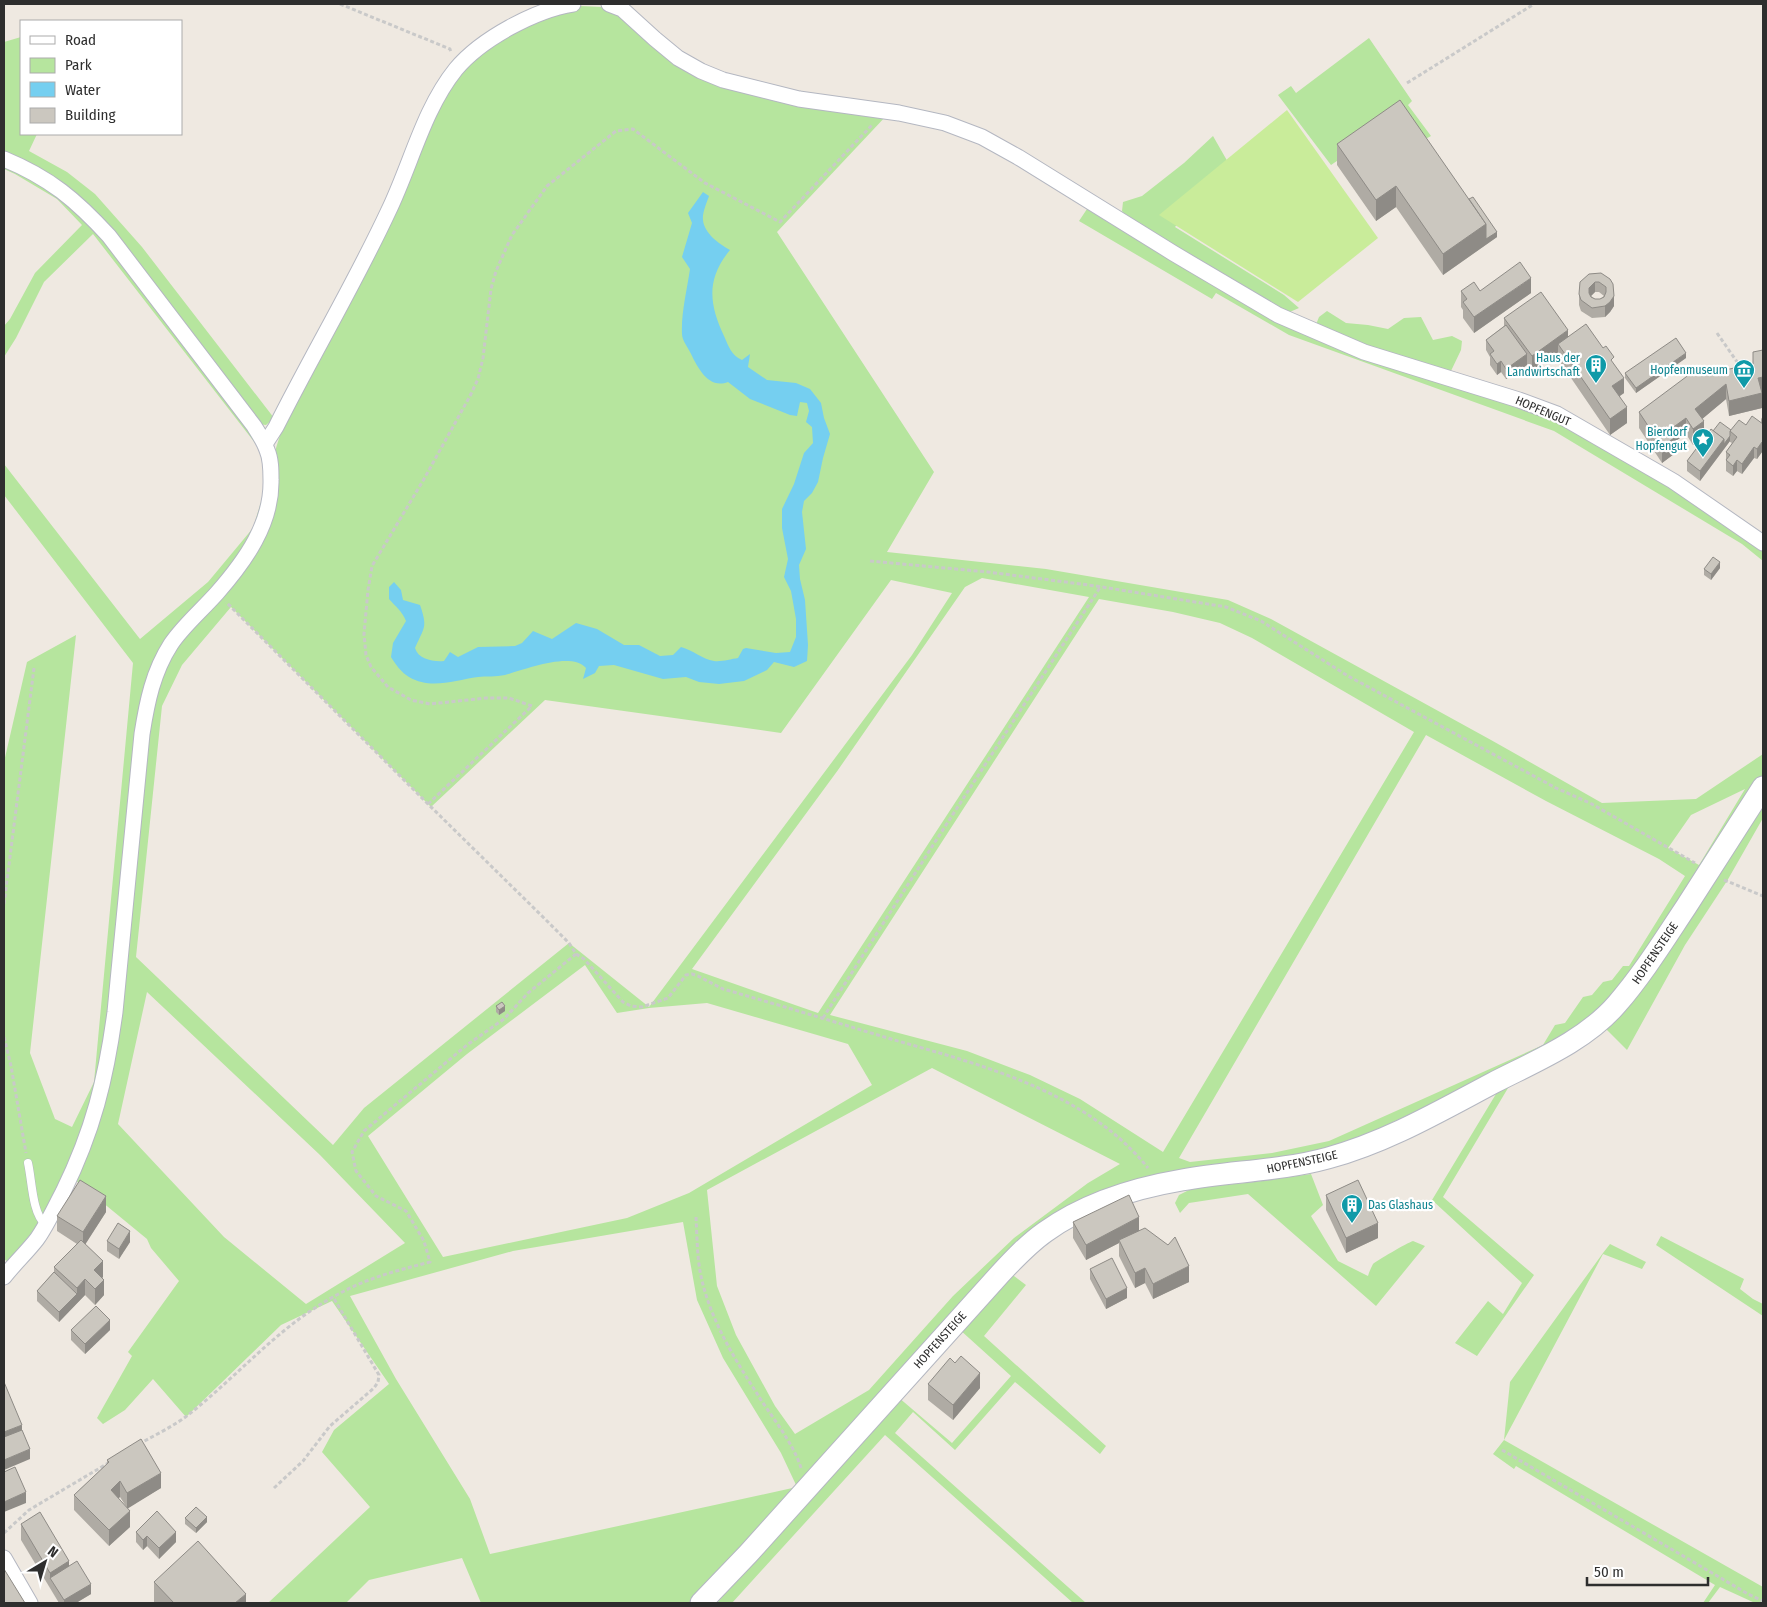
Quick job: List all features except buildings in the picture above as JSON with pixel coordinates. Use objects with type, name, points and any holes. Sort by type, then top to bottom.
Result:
[{"type":"street","points":[[265,444],[276,427],[368,254],[389,211],[440,90],[457,67],[480,46],[532,17],[573,4]]},
{"type":"street","name":"HOPFENGUT","points":[[609,4],[622,9],[678,58],[708,74],[751,88],[799,99],[886,111],[944,123],[982,137],[1018,157],[1173,253],[1278,314],[1364,352],[1519,400],[1556,414],[1672,481],[1763,543]]},
{"type":"street","points":[[4,159],[37,174],[55,185],[88,213],[109,236],[254,426],[265,444],[271,466],[271,495],[268,511],[251,549],[217,593],[171,644],[156,672],[147,699],[110,1052],[101,1094],[92,1125],[69,1178],[45,1224],[37,1238],[4,1277]]},
{"type":"street","name":"HOPFENSTEIGE","points":[[701,1603],[1000,1274],[1046,1231],[1095,1205],[1160,1184],[1287,1167],[1353,1150],[1428,1117],[1568,1044],[1590,1029],[1616,1006],[1661,944],[1763,787]]},
{"type":"street","points":[[4,1558],[30,1603]]},
{"type":"lane","points":[[28,1163],[36,1210],[45,1224]]},
{"type":"path","points":[[340,4],[450,49],[457,67]]},
{"type":"path","points":[[1407,83],[1534,4]]},
{"type":"path","points":[[428,804],[532,706],[509,698],[486,698],[430,704],[411,700],[388,687],[371,668],[366,655],[364,634],[368,590],[372,566],[424,479],[478,379],[483,358],[491,289],[496,271],[512,234],[547,186],[616,131],[633,129],[705,183],[780,222],[886,111]]},
{"type":"path","points":[[1717,333],[1744,372]]},
{"type":"path","points":[[870,561],[988,572],[1101,586],[1226,607],[1261,621],[1348,676],[1548,783],[1590,803],[1709,871],[1763,896]]},
{"type":"path","points":[[822,1018],[1101,586]]},
{"type":"path","points":[[217,593],[569,942],[576,954],[584,960],[623,1002],[631,1006],[642,1007],[668,998],[686,975],[692,974],[724,989],[962,1058],[1013,1077],[1103,1124],[1142,1161],[1160,1184]]},
{"type":"path","points":[[4,904],[34,668]]},
{"type":"path","points":[[134,1448],[187,1416],[277,1335],[333,1297],[370,1278],[430,1262],[424,1242],[406,1211],[376,1196],[356,1171],[352,1152],[364,1131],[468,1045],[504,1019],[528,993],[576,954]]},
{"type":"path","points":[[4,1037],[28,1163]]},
{"type":"path","points":[[696,1218],[700,1272],[713,1316],[733,1356],[798,1460],[807,1488]]},
{"type":"path","points":[[274,1488],[303,1461],[330,1426],[374,1388],[378,1382],[379,1374],[333,1297]]},
{"type":"path","points":[[1502,1450],[1763,1601]]},
{"type":"path","points":[[4,1533],[29,1510],[117,1458]]},
{"type":"green space","points":[[580,6],[602,7],[613,10],[676,61],[887,115],[777,232],[934,472],[887,552],[1046,569],[1228,600],[1271,619],[1602,803],[1696,799],[1763,754],[1763,777],[1615,994],[1568,1036],[1449,1096],[1363,1136],[1291,1160],[1070,1211],[691,1603],[481,1603],[462,1558],[369,1580],[346,1603],[268,1603],[370,1507],[322,1452],[334,1430],[389,1384],[332,1301],[281,1325],[186,1417],[153,1379],[125,1410],[103,1424],[97,1418],[132,1356],[128,1352],[179,1281],[151,1248],[147,1239],[74,1179],[95,1130],[152,703],[167,659],[256,550],[275,461],[276,448],[281,432],[445,93],[481,49],[558,12]],"holes":[[[982,578],[1089,597],[818,1013],[692,969],[838,770],[965,587]],[[891,580],[952,593],[912,655],[649,1007],[569,943],[364,1108],[333,1145],[136,957],[162,706],[182,665],[231,607],[431,807],[545,700],[781,733]],[[1099,599],[1173,612],[1220,623],[1252,638],[1414,732],[1163,1152],[1080,1099],[1030,1075],[967,1051],[830,1015]],[[1426,735],[1546,801],[1659,859],[1685,876],[1629,966],[1623,966],[1612,980],[1603,982],[1592,995],[1583,997],[1565,1023],[1555,1025],[1543,1045],[1329,1141],[1272,1153],[1190,1162],[1179,1158]],[[1745,789],[1699,865],[1668,848],[1691,815]],[[585,965],[617,1013],[707,1003],[848,1044],[872,1085],[689,1193],[627,1218],[443,1257],[368,1136],[467,1054]],[[147,992],[320,1155],[405,1243],[306,1304],[224,1237],[118,1124]],[[932,1068],[1120,1164],[1088,1183],[1014,1238],[953,1296],[869,1390],[795,1434],[775,1406],[736,1335],[717,1286],[707,1190]],[[683,1222],[697,1300],[723,1358],[781,1453],[797,1487],[490,1554],[470,1499],[396,1379],[350,1296],[513,1251]]]},
{"type":"green space","points":[[20,37],[20,135],[37,135],[29,151],[67,172],[95,194],[142,247],[274,418],[266,425],[259,424],[131,255],[4,154],[4,42]]},
{"type":"green space","points":[[1369,38],[1412,101],[1408,105],[1431,136],[1418,143],[1399,119],[1331,165],[1278,95],[1291,86],[1296,93]]},
{"type":"green space","points":[[1287,110],[1378,238],[1298,302],[1159,215]]},
{"type":"green space","points":[[1213,136],[1229,164],[1175,227],[1284,295],[1299,308],[1285,314],[1128,220],[1122,211],[1123,202],[1142,196],[1184,163]]},
{"type":"green space","points":[[4,163],[39,180],[96,226],[239,415],[259,448],[93,234],[44,282],[16,338],[4,357],[4,326],[10,319],[35,273],[82,225],[57,199],[4,169]]},
{"type":"green space","points":[[1089,206],[1280,318],[1548,415],[1594,439],[1763,547],[1763,561],[1742,544],[1554,431],[1289,335],[1216,293],[1212,299],[1079,221]]},
{"type":"green space","points":[[1327,311],[1346,323],[1388,329],[1404,318],[1421,317],[1433,340],[1452,336],[1462,341],[1461,350],[1450,373],[1359,345],[1315,327],[1319,317]]},
{"type":"green space","points":[[4,464],[140,639],[208,582],[253,528],[266,486],[261,515],[243,553],[152,668],[101,1074],[76,1155],[41,1221],[8,1262],[4,1259],[4,762],[27,662],[76,635],[30,1053],[55,1119],[72,1127],[94,1082],[133,663],[4,495]]},
{"type":"green space","points":[[1763,800],[1763,818],[1727,881],[1685,945],[1627,1050],[1603,1026]]},
{"type":"green space","points":[[1511,1083],[1443,1197],[1534,1275],[1477,1356],[1455,1343],[1488,1301],[1503,1314],[1522,1283],[1432,1200],[1499,1089]]},
{"type":"green space","points":[[1311,1174],[1323,1205],[1311,1216],[1338,1261],[1368,1276],[1373,1264],[1405,1245],[1413,1241],[1425,1246],[1376,1306],[1248,1194],[1189,1203],[1180,1213],[1175,1203],[1179,1195],[1193,1188]]},
{"type":"green space","points":[[1661,1236],[1744,1279],[1740,1289],[1763,1304],[1763,1316],[1656,1245]]},
{"type":"green space","points":[[1610,1244],[1646,1262],[1642,1269],[1603,1254],[1504,1440],[1510,1382]]},
{"type":"green space","points":[[1010,1273],[1026,1285],[984,1336],[1106,1446],[1100,1454],[1015,1382],[955,1450],[913,1412],[895,1433],[1086,1603],[1073,1603],[885,1435],[732,1603],[717,1603],[898,1397],[952,1443],[1011,1376],[959,1329]]},
{"type":"green space","points":[[1504,1440],[1763,1587],[1763,1603],[1755,1603],[1720,1587],[1708,1603],[1703,1603],[1715,1585],[1516,1466],[1514,1469],[1493,1454]]},
{"type":"water","points":[[703,192],[709,196],[703,217],[704,225],[709,234],[730,250],[717,271],[712,292],[715,313],[729,347],[735,356],[742,360],[750,354],[748,367],[767,380],[796,383],[810,389],[821,403],[830,434],[818,482],[812,493],[804,501],[802,512],[806,549],[799,565],[805,600],[808,645],[807,661],[794,667],[774,662],[767,670],[744,681],[719,684],[699,682],[686,677],[663,679],[614,665],[599,666],[595,673],[583,679],[586,668],[579,663],[570,661],[547,663],[502,676],[478,677],[434,684],[417,681],[409,677],[391,657],[393,643],[406,621],[401,612],[389,599],[389,587],[394,582],[401,590],[403,600],[420,605],[424,618],[424,627],[415,648],[419,655],[435,661],[444,661],[450,652],[458,657],[478,647],[515,646],[522,643],[533,631],[552,639],[576,623],[597,629],[624,645],[639,645],[660,656],[673,655],[681,647],[710,660],[717,661],[738,658],[743,649],[746,648],[776,653],[790,652],[796,637],[796,619],[791,591],[784,577],[788,559],[782,528],[782,509],[794,484],[804,453],[813,443],[812,427],[806,422],[809,411],[807,403],[800,402],[797,416],[790,415],[750,399],[728,382],[721,384],[709,380],[700,370],[684,341],[682,318],[690,269],[682,257],[692,223],[688,213]]},
{"type":"place","name":"Haus der Landwirtschaft","points":[[1596,384]]},
{"type":"place","name":"Hopfenmuseum","points":[[1744,389]]},
{"type":"place","name":"Bierdorf Hopfengut","points":[[1703,458]]},
{"type":"place","name":"Das Glashaus","points":[[1352,1224]]}]
